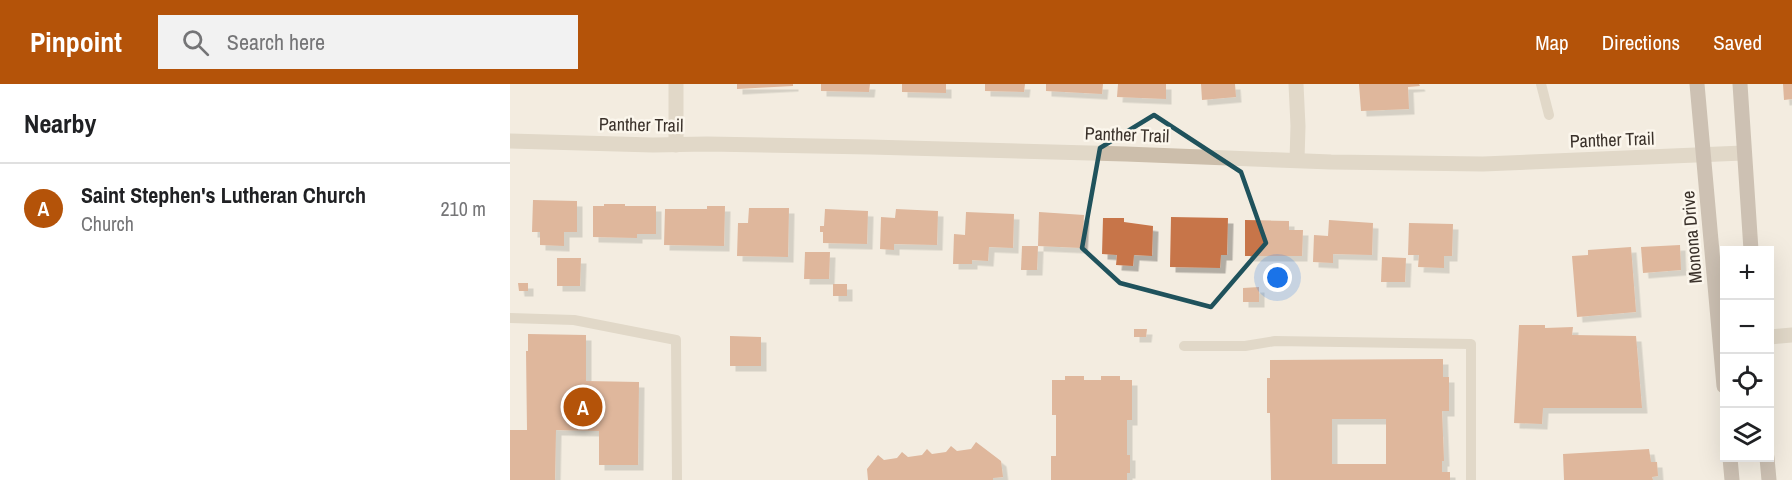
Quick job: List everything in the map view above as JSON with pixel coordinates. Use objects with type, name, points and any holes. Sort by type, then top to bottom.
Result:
[{"type":"street","points":[[676,84],[676,145]]},
{"type":"street","points":[[1296,84],[1299,126],[1297,160]]},
{"type":"street","name":"Monona Drive","points":[[1697,84],[1720,309]]},
{"type":"street","points":[[1740,84],[1751,246]]},
{"type":"street","name":"Panther Trail","points":[[510,141],[870,147],[1483,164],[1743,153]]},
{"type":"street","points":[[1774,337],[1792,335]]},
{"type":"street","points":[[1730,462],[1732,480]]},
{"type":"street","points":[[1767,462],[1769,480]]},
{"type":"lane","points":[[1541,84],[1549,115]]},
{"type":"lane","points":[[510,318],[573,320],[676,340],[677,480]]},
{"type":"lane","points":[[1184,346],[1245,346],[1275,341],[1471,344],[1471,480]]},
{"type":"highlighted area","points":[[1154,115],[1241,172],[1266,243],[1211,307],[1120,283],[1082,248],[1100,148]]},
{"type":"building","points":[[737,84],[793,84],[793,86],[737,89]]},
{"type":"building","points":[[821,84],[870,84],[869,92],[821,91]]},
{"type":"building","points":[[902,84],[946,84],[946,93],[902,92]]},
{"type":"building","points":[[985,84],[1025,84],[1024,92],[985,91]]},
{"type":"building","points":[[1046,84],[1103,84],[1102,94],[1046,91]]},
{"type":"building","points":[[1118,84],[1166,84],[1166,99],[1117,97]]},
{"type":"building","points":[[1201,84],[1235,84],[1236,97],[1202,100]]},
{"type":"building","points":[[1359,84],[1419,84],[1420,86],[1408,87],[1409,109],[1361,111]]},
{"type":"building","points":[[1783,84],[1792,84],[1792,99],[1784,100]]},
{"type":"building","points":[[533,200],[577,201],[577,232],[564,232],[564,246],[540,245],[540,232],[532,232]]},
{"type":"building","points":[[604,204],[656,206],[656,234],[637,234],[637,238],[593,237],[593,206],[604,206]]},
{"type":"building","points":[[707,206],[725,206],[724,246],[664,245],[665,209],[707,209]]},
{"type":"building","points":[[749,208],[789,208],[788,257],[737,256],[738,223],[748,223]]},
{"type":"building","points":[[825,209],[868,211],[867,244],[823,243],[823,232],[820,232],[820,226],[824,226]]},
{"type":"building","points":[[896,209],[938,211],[937,245],[894,244],[894,250],[880,249],[881,217],[895,218]]},
{"type":"building","points":[[966,212],[1014,214],[1013,248],[989,247],[988,261],[972,260],[972,264],[953,264],[954,234],[965,235]]},
{"type":"building","points":[[1039,212],[1084,215],[1082,248],[1038,246]]},
{"type":"building","points":[[1171,217],[1228,218],[1227,255],[1221,255],[1220,268],[1170,267]]},
{"type":"building","points":[[1103,218],[1124,218],[1124,222],[1153,226],[1152,256],[1134,255],[1133,266],[1116,265],[1117,255],[1102,254]]},
{"type":"building","points":[[1245,220],[1289,221],[1289,230],[1303,230],[1302,256],[1245,256]]},
{"type":"building","points":[[1329,220],[1373,223],[1372,255],[1333,254],[1333,263],[1313,262],[1314,235],[1328,236]]},
{"type":"building","points":[[1409,223],[1453,224],[1452,256],[1444,256],[1444,268],[1418,267],[1419,255],[1408,255]]},
{"type":"building","points":[[1680,245],[1681,270],[1643,273],[1641,247]]},
{"type":"building","points":[[1022,246],[1038,246],[1037,270],[1021,270]]},
{"type":"building","points":[[1631,247],[1636,312],[1577,317],[1572,256],[1588,255],[1588,250]]},
{"type":"building","points":[[805,252],[830,252],[829,279],[804,279]]},
{"type":"building","points":[[1382,257],[1406,258],[1405,282],[1381,282]]},
{"type":"building","points":[[557,258],[581,258],[580,286],[557,286]]},
{"type":"building","points":[[518,283],[528,283],[528,291],[519,291]]},
{"type":"building","points":[[833,284],[847,284],[847,296],[833,296]]},
{"type":"building","points":[[1259,287],[1259,302],[1243,302],[1243,288]]},
{"type":"building","points":[[1519,325],[1545,325],[1545,328],[1573,327],[1572,335],[1636,336],[1642,408],[1543,408],[1542,424],[1514,423]]},
{"type":"building","points":[[1134,329],[1147,329],[1146,337],[1134,337]]},
{"type":"building","points":[[528,334],[586,335],[586,381],[639,382],[638,465],[599,465],[599,431],[556,430],[555,480],[510,480],[510,430],[527,430],[526,351],[528,351]]},
{"type":"building","points":[[730,336],[761,337],[761,366],[730,366]]},
{"type":"building","points":[[1443,359],[1443,377],[1449,377],[1449,411],[1442,411],[1444,461],[1442,461],[1442,472],[1450,472],[1450,480],[1271,480],[1270,413],[1267,413],[1267,378],[1270,378],[1270,360]],"holes":[[[1332,419],[1386,419],[1386,464],[1332,464]]]},
{"type":"building","points":[[1065,376],[1084,376],[1084,380],[1101,380],[1101,376],[1120,376],[1120,380],[1132,380],[1132,420],[1127,420],[1127,455],[1130,455],[1130,473],[1127,473],[1127,480],[1051,480],[1051,456],[1056,456],[1056,415],[1052,415],[1052,380],[1065,380]]},
{"type":"building","points":[[976,442],[1001,461],[1003,477],[993,478],[993,480],[868,480],[867,469],[878,455],[884,460],[897,458],[902,452],[908,457],[922,455],[927,449],[932,454],[946,452],[951,446],[957,451],[971,449]]},
{"type":"building","points":[[1649,449],[1651,462],[1657,462],[1658,476],[1652,477],[1653,480],[1564,480],[1563,454]]},
{"type":"place","name":"Saint Stephen's Lutheran Church","points":[[583,407]]}]
